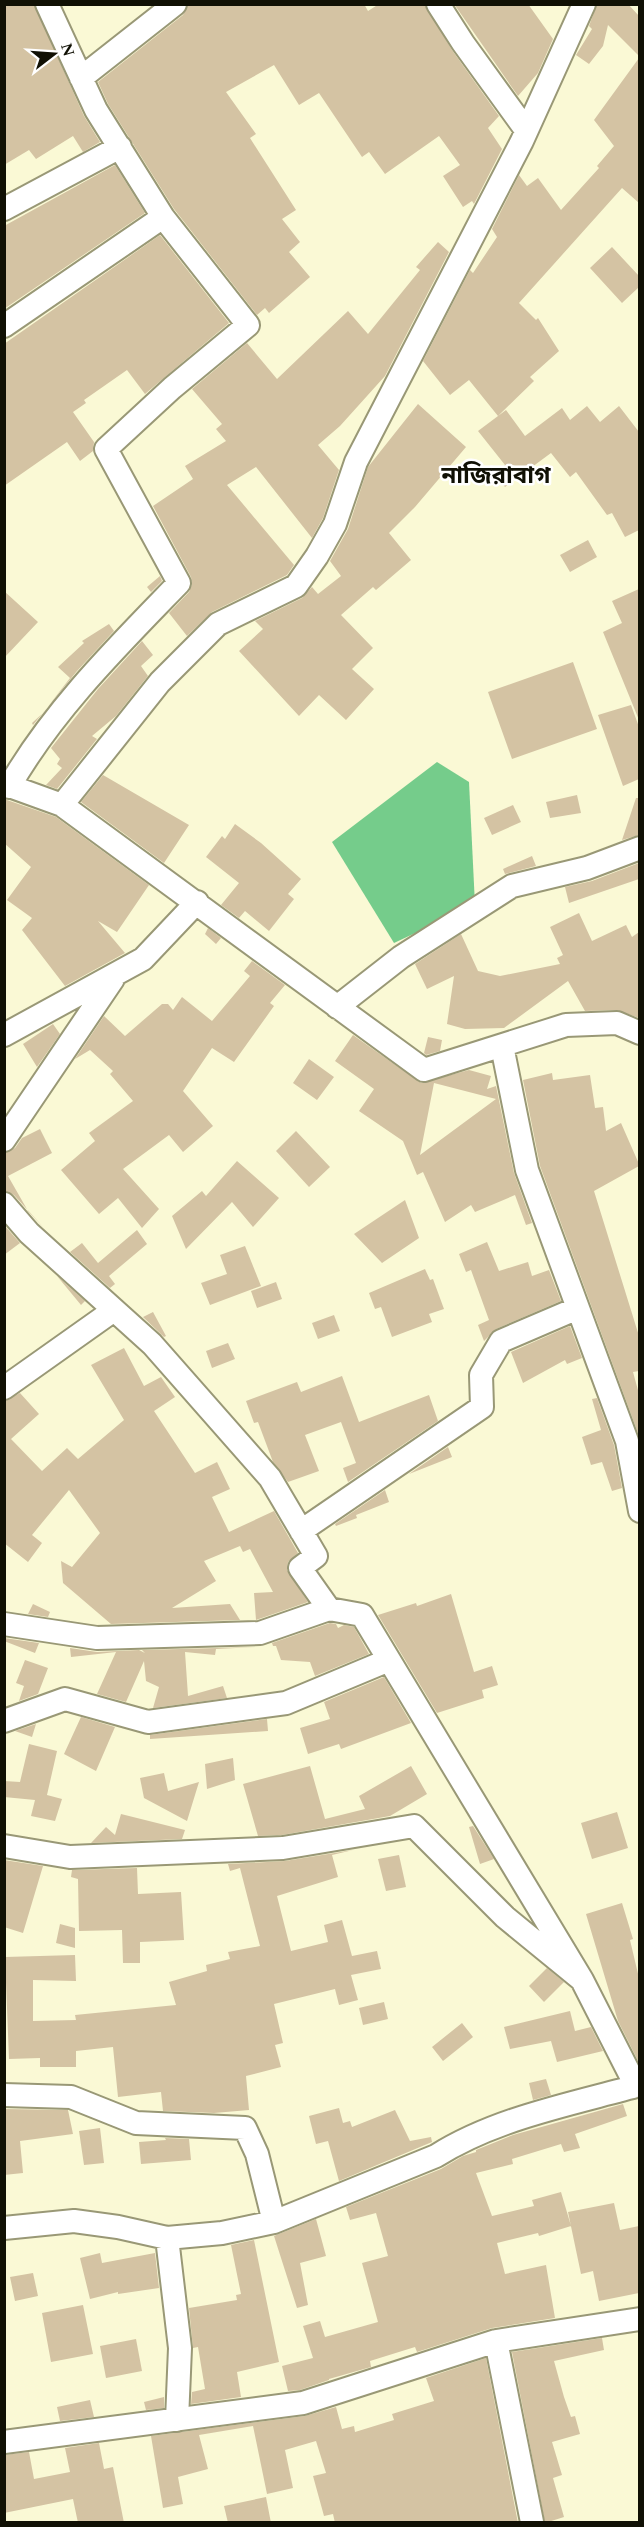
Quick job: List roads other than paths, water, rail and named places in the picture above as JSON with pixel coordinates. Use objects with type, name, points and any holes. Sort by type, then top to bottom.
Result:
[{"type":"street","points":[[47,4],[96,110],[163,217],[248,325],[172,388],[106,449],[179,583],[97,668],[27,756],[7,786],[62,805],[424,1070],[566,1025],[617,1023],[639,1011]]},
{"type":"street","points":[[81,78],[175,4]]},
{"type":"street","points":[[438,4],[463,43],[526,130]]},
{"type":"street","points":[[62,805],[160,682],[218,624],[296,586],[318,556],[335,524],[356,462],[526,130],[584,4]]},
{"type":"street","points":[[4,209],[120,147]]},
{"type":"street","points":[[4,326],[163,217]]},
{"type":"street","points":[[337,1007],[401,957],[512,886],[587,868],[639,848]]},
{"type":"street","points":[[4,1035],[143,959],[197,902]]},
{"type":"street","points":[[4,1140],[116,975]]},
{"type":"street","points":[[617,1023],[639,1033]]},
{"type":"street","points":[[502,1046],[527,1170],[627,1441],[639,1511]]},
{"type":"street","points":[[4,1204],[29,1233],[152,1344],[270,1478],[316,1556],[300,1568],[329,1609]]},
{"type":"street","points":[[301,1531],[482,1407],[481,1375],[501,1341],[578,1308]]},
{"type":"street","points":[[4,1388],[114,1310]]},
{"type":"street","points":[[4,1624],[97,1638],[260,1633],[329,1609],[362,1615],[582,1980],[638,2086],[534,2115],[460,2141],[436,2156],[274,2222],[222,2233],[167,2238],[118,2227],[74,2221],[4,2228]]},
{"type":"street","points":[[4,1721],[65,1699],[148,1722],[286,1703],[389,1660]]},
{"type":"street","points":[[4,1846],[70,1857],[283,1848],[414,1826],[505,1917],[582,1980]]},
{"type":"street","points":[[4,2095],[70,2097],[136,2123],[244,2128],[256,2154],[274,2222]]},
{"type":"street","points":[[167,2238],[180,2348],[177,2420]]},
{"type":"street","points":[[4,2442],[303,2403],[496,2341],[639,2319]]},
{"type":"street","points":[[496,2341],[532,2523]]},
{"type":"district","name":"নাজিরাবাগ","points":[[496,475]]}]
